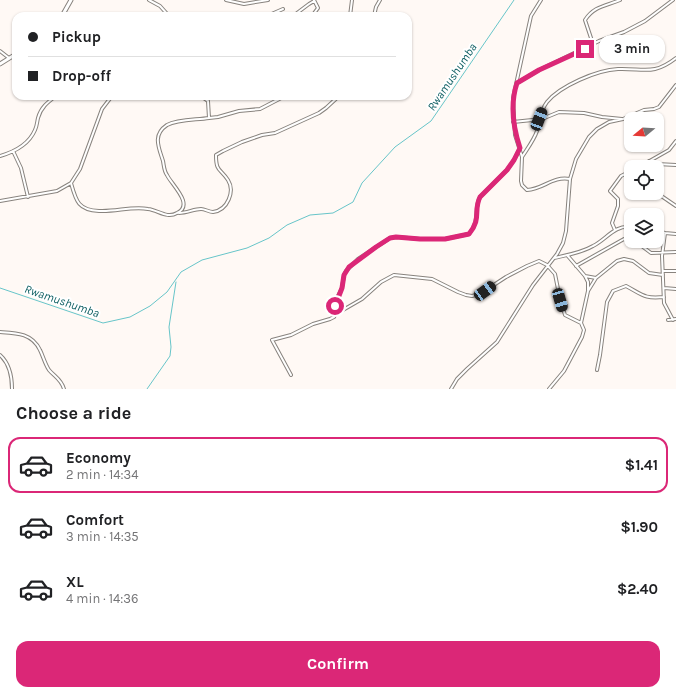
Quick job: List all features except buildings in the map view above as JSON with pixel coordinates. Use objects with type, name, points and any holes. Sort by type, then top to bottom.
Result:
[{"type":"main road","points":[[64,12],[72,0]]},
{"type":"main road","points":[[0,64],[12,56]]},
{"type":"street","points":[[149,0],[160,6],[165,12]]},
{"type":"street","points":[[226,0],[244,4],[268,0]]},
{"type":"street","points":[[298,12],[314,0],[318,8],[315,12]]},
{"type":"street","points":[[350,12],[352,0]]},
{"type":"street","points":[[375,12],[380,0]]},
{"type":"street","points":[[541,0],[531,16],[513,98],[515,135],[522,157],[521,180],[525,189],[527,190],[535,189],[562,178],[570,179]]},
{"type":"street","points":[[594,44],[584,20],[589,14],[600,6],[620,0]]},
{"type":"street","points":[[517,83],[539,70],[645,21],[673,0]]},
{"type":"street","points":[[276,12],[283,9]]},
{"type":"street","points":[[0,50],[9,58]]},
{"type":"street","points":[[522,157],[537,130],[543,108],[548,101],[564,89],[590,76],[617,69],[656,69],[676,58]]},
{"type":"street","points":[[451,389],[457,379],[497,342],[521,302],[563,243],[566,230],[570,179],[576,159],[584,144],[594,131],[609,122],[623,119],[644,110],[659,107],[676,85]]},
{"type":"street","points":[[0,156],[21,147],[31,136],[35,131],[43,106],[51,100]]},
{"type":"street","points":[[0,201],[57,191],[71,182],[80,169],[102,109],[109,100]]},
{"type":"street","points":[[207,100],[208,101],[209,118]]},
{"type":"street","points":[[178,213],[182,209],[181,193],[167,176],[157,146],[158,137],[163,129],[174,122],[218,117],[239,111],[260,108],[277,100]]},
{"type":"street","points":[[71,182],[77,202],[85,209],[100,212],[142,208],[169,215],[200,209],[213,212],[220,210],[227,203],[232,191],[229,181],[217,168],[216,156],[223,151],[253,138],[275,133],[319,113],[335,100]]},
{"type":"street","points":[[514,122],[539,119],[560,112],[602,117],[617,117],[623,119]]},
{"type":"street","points":[[651,160],[669,150],[676,140]]},
{"type":"street","points":[[335,315],[336,302],[342,288],[346,271],[353,263],[376,247],[393,237],[445,239],[469,234],[476,222],[477,202],[480,197],[507,170],[520,148]]},
{"type":"street","points":[[13,151],[21,168],[28,197]]},
{"type":"street","points":[[664,164],[676,165]]},
{"type":"street","points":[[615,230],[612,223],[618,206],[618,199],[610,192],[621,176],[624,174]]},
{"type":"street","points":[[664,198],[676,206]]},
{"type":"street","points":[[553,259],[593,246],[615,230],[624,226]]},
{"type":"street","points":[[668,320],[674,319],[664,303],[662,252],[665,233],[676,234]]},
{"type":"street","points":[[576,266],[624,239]]},
{"type":"street","points":[[645,248],[651,252],[676,252]]},
{"type":"street","points":[[549,389],[564,371],[584,330],[581,323],[588,291],[588,282],[585,276],[567,255]]},
{"type":"street","points":[[588,291],[596,278],[617,261],[624,259],[633,260],[649,274],[663,275]]},
{"type":"street","points":[[291,375],[272,340],[291,335],[314,324],[330,319],[362,299],[381,282],[394,275],[432,279],[458,292],[472,296],[480,294],[506,277],[539,261],[547,265],[555,274],[560,300],[565,315],[581,323]]},
{"type":"street","points":[[663,271],[676,271]]},
{"type":"street","points":[[585,276],[596,278]]},
{"type":"street","points":[[596,370],[600,355],[606,306],[614,291],[620,287],[626,286],[637,293],[650,298],[664,297]]},
{"type":"street","points":[[664,288],[676,289]]},
{"type":"street","points":[[0,332],[21,334],[32,338],[40,348],[50,370],[60,379],[64,389]]},
{"type":"street","points":[[0,355],[4,359],[9,369],[12,389]]},
{"type":"waterway","name":"Rwamushumba","points":[[0,288],[103,323],[130,317],[150,306],[167,292],[181,272],[202,260],[247,248],[269,238],[287,225],[310,215],[333,213],[353,202],[362,183],[395,147],[431,121],[514,0]]},
{"type":"waterway","points":[[147,389],[170,356],[171,347],[169,327],[176,282]]},
{"type":"route","points":[[335,306],[342,288],[343,277],[349,267],[358,259],[390,238],[445,239],[466,235],[472,231],[477,217],[477,202],[480,197],[507,170],[520,148],[515,135],[514,122],[513,98],[517,83],[539,70],[585,49]]}]
